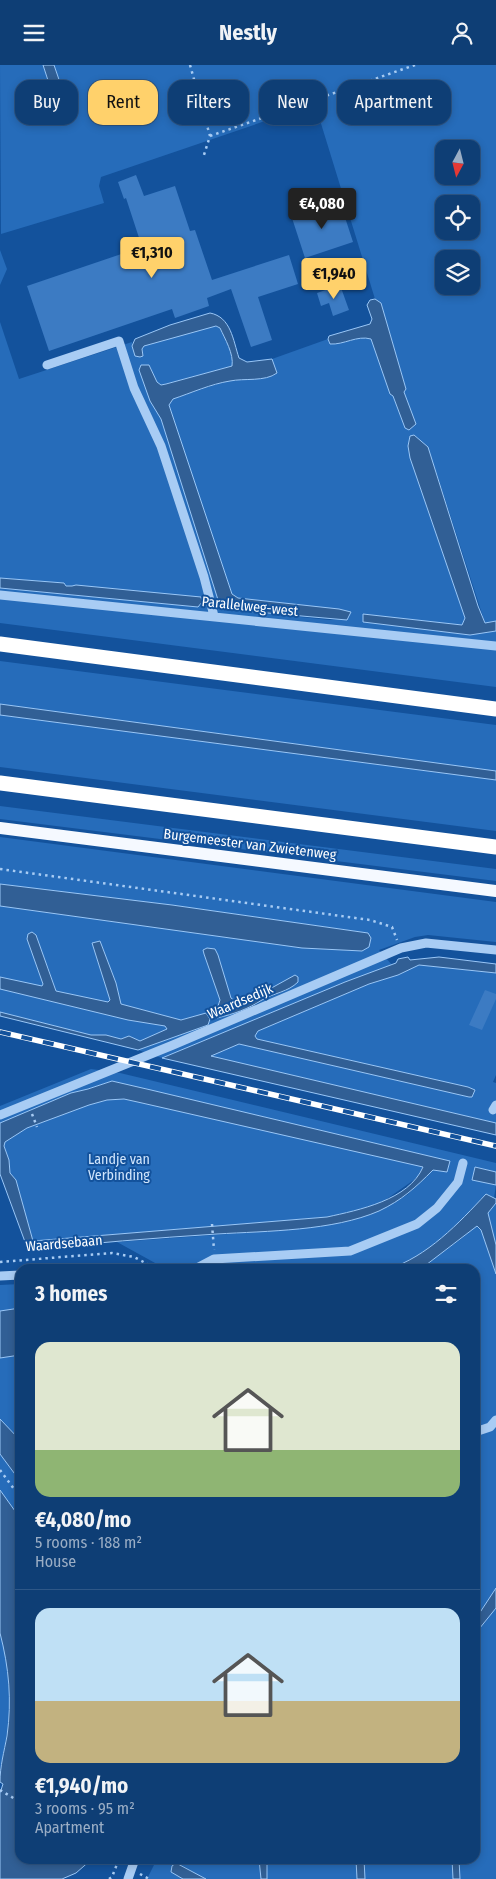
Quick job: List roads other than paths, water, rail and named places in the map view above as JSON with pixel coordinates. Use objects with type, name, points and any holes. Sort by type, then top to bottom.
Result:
[{"type":"highway","points":[[0,644],[496,709]]},
{"type":"highway","points":[[0,783],[496,847]]},
{"type":"main road","name":"Burgemeester van Zwietenweg","points":[[0,828],[496,891]]},
{"type":"street","points":[[47,365],[119,341],[134,388],[161,445],[204,577],[214,616]]},
{"type":"street","name":"Parallelweg-west","points":[[0,595],[496,646]]},
{"type":"street","name":"Waardsedijk","points":[[0,1115],[173,1045],[401,948],[426,943],[496,950]]},
{"type":"street","points":[[204,1264],[214,1259],[350,1251],[418,1224],[437,1208],[458,1182],[462,1163]]},
{"type":"street","points":[[0,1276],[15,1275]]},
{"type":"street","points":[[480,1430],[490,1427],[496,1419]]},
{"type":"street","points":[[128,1879],[132,1864]]},
{"type":"railway","points":[[0,1032],[496,1146]]},
{"type":"park label","name":"Landje van Verbinding","points":[[119,1167]]}]
